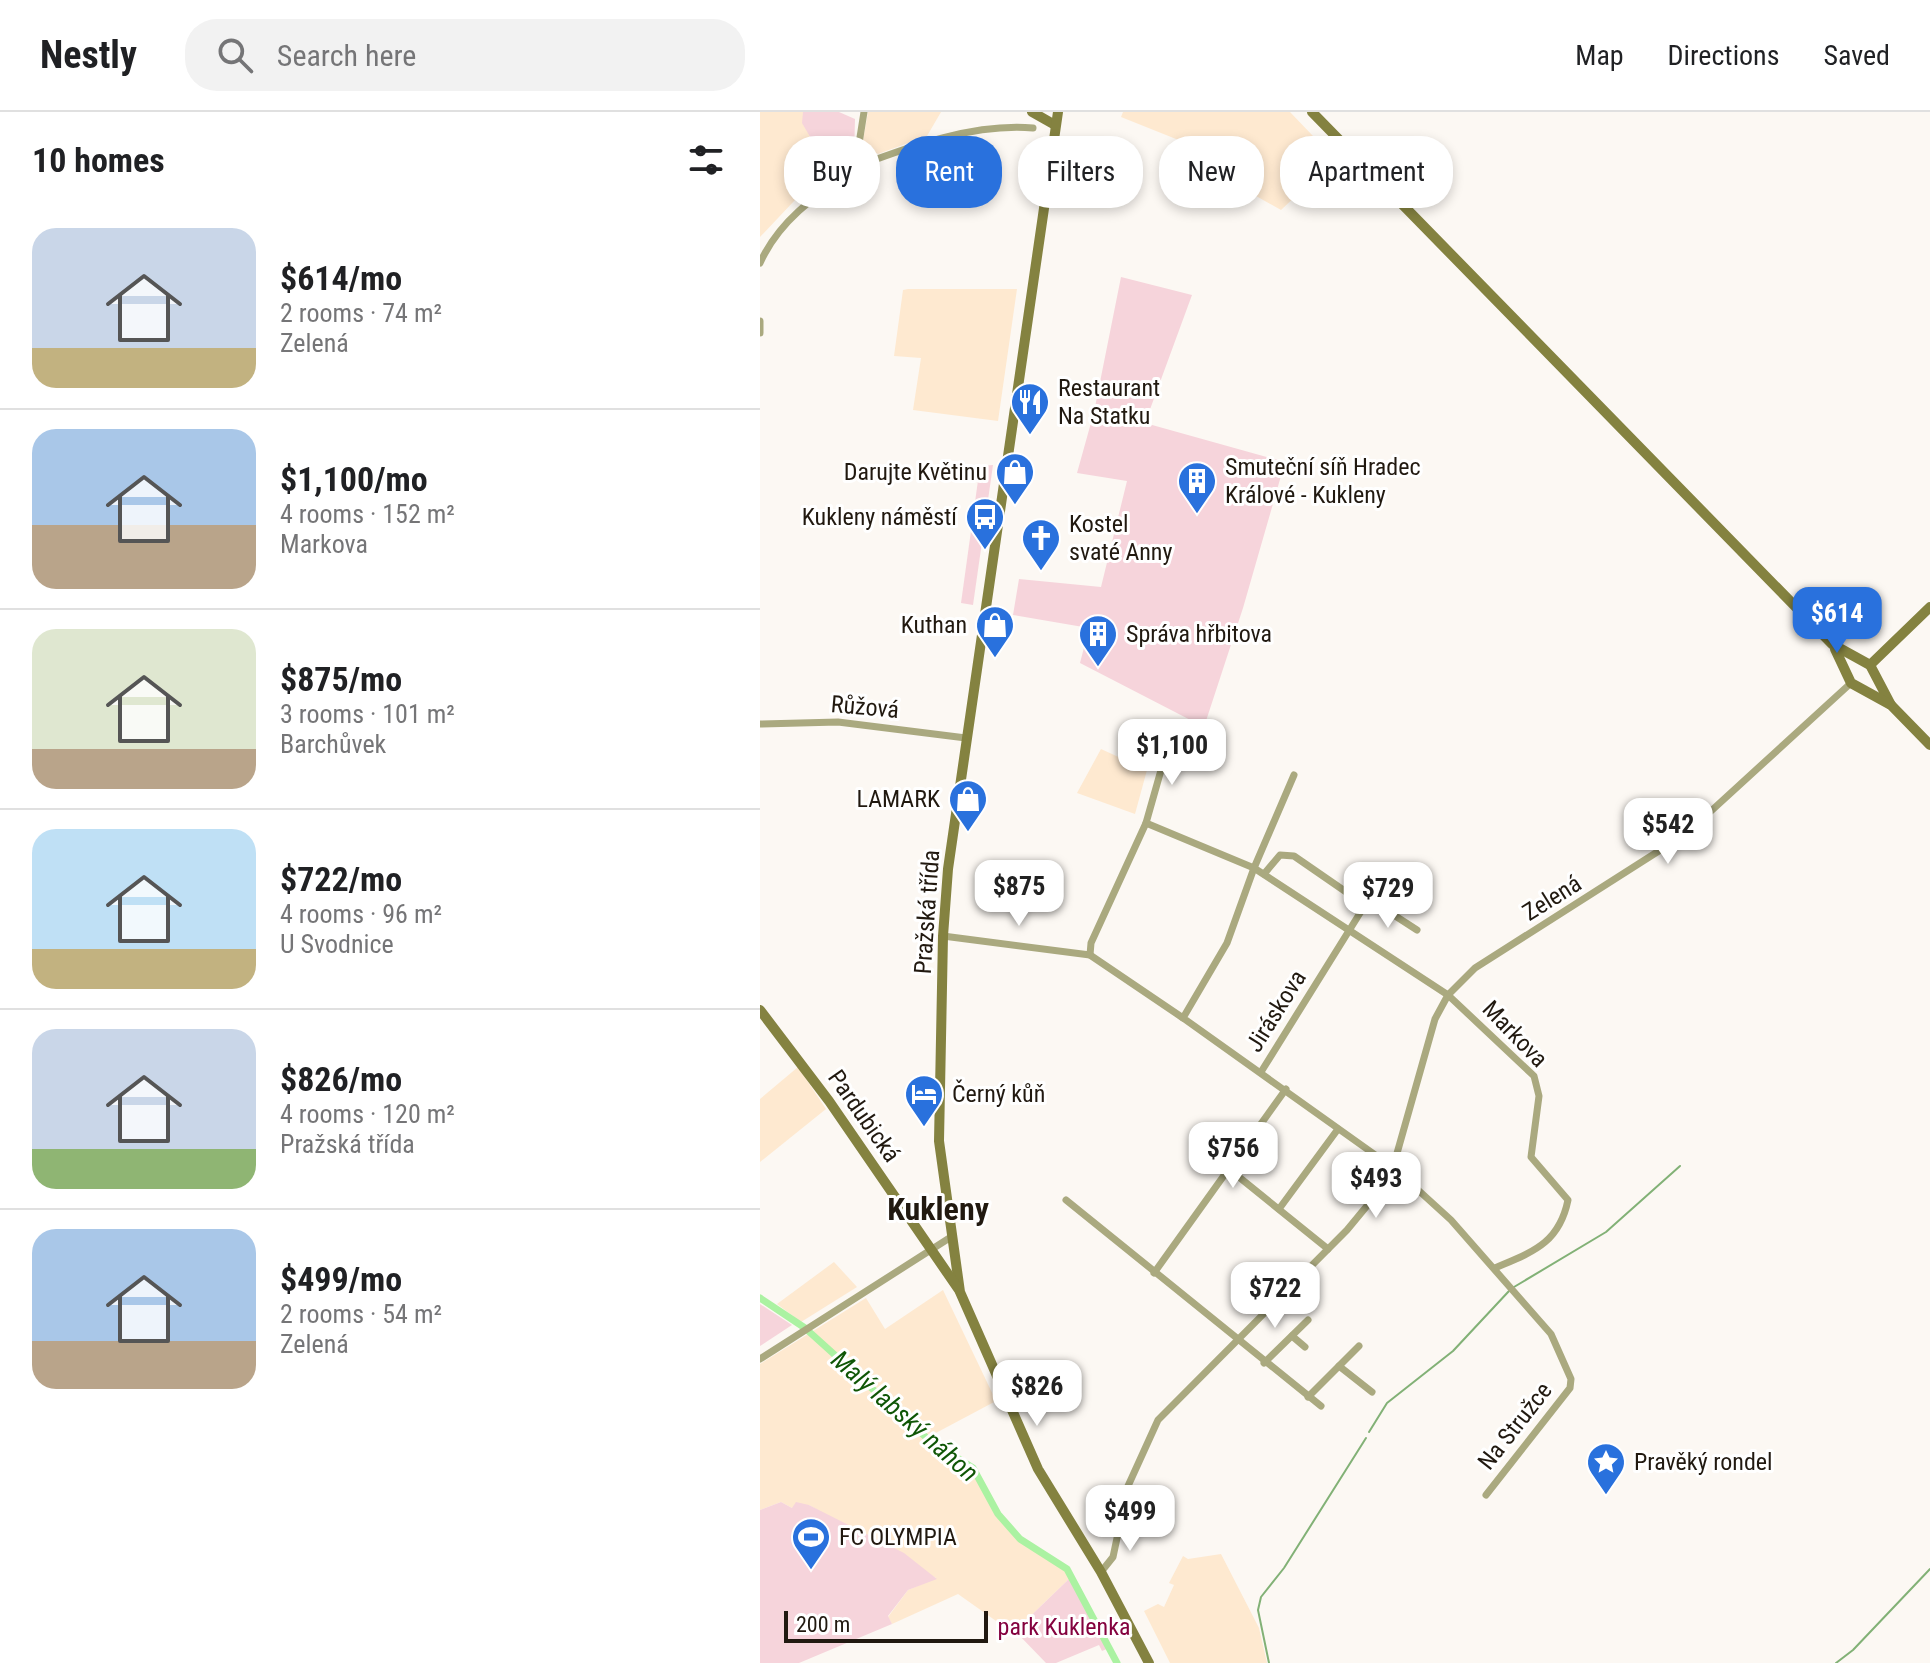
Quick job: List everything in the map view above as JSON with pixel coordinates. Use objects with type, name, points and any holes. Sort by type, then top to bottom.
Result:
[{"type":"street","points":[[861,136],[864,112]]},
{"type":"street","points":[[1032,112],[1055,125]]},
{"type":"street","name":"Pražská třída","points":[[1058,112],[948,869],[943,936],[939,1141],[960,1292],[1038,1469],[1101,1572],[1149,1663]]},
{"type":"street","points":[[1312,112],[1832,644],[1867,666],[1891,705],[1930,745]]},
{"type":"street","points":[[880,158],[912,146],[1003,128],[1033,128]]},
{"type":"street","points":[[760,263],[793,215],[802,208]]},
{"type":"street","points":[[760,321],[760,333]]},
{"type":"street","points":[[1852,682],[1849,667],[1867,666],[1930,607]]},
{"type":"street","points":[[1832,644],[1852,682],[1891,705]]},
{"type":"street","points":[[1852,682],[1870,683],[1867,666]]},
{"type":"street","name":"Zelená","points":[[1101,1572],[1113,1557],[1128,1486],[1158,1420],[1328,1249],[1395,1169],[1428,1040],[1448,995],[1475,968],[1687,833],[1852,682]]},
{"type":"street","name":"Růžová","points":[[760,724],[838,722],[966,738]]},
{"type":"street","points":[[943,936],[1090,955],[1091,943],[1146,823],[1169,742]]},
{"type":"street","points":[[1186,1020],[1227,943],[1254,868],[1294,775]]},
{"type":"street","name":"Markova","points":[[1146,823],[1264,874],[1448,995],[1534,1076],[1539,1096],[1531,1157],[1568,1200],[1564,1220],[1540,1249],[1495,1268]]},
{"type":"street","points":[[1264,874],[1280,855],[1294,856],[1365,905],[1349,930]]},
{"type":"street","points":[[1362,902],[1366,897],[1417,930]]},
{"type":"street","name":"Jiráskova","points":[[1261,1072],[1349,930]]},
{"type":"street","name":"Jiráskova","points":[[1090,955],[1286,1089],[1395,1169]]},
{"type":"street","name":"Pardubická","points":[[760,1010],[829,1101],[960,1292]]},
{"type":"street","points":[[1154,1273],[1286,1089]]},
{"type":"street","points":[[1279,1209],[1338,1129]]},
{"type":"street","points":[[1229,1169],[1328,1249]]},
{"type":"street","points":[[1395,1169],[1451,1220],[1495,1268]]},
{"type":"street","points":[[1066,1200],[1321,1406]]},
{"type":"street","points":[[760,1359],[951,1237]]},
{"type":"street","name":"Na Stružce","points":[[1486,1495],[1566,1396],[1571,1379],[1551,1334],[1495,1268]]},
{"type":"street","points":[[1264,1363],[1308,1320]]},
{"type":"street","points":[[1292,1336],[1305,1347]]},
{"type":"street","points":[[1308,1397],[1359,1346]]},
{"type":"street","points":[[1339,1366],[1372,1392]]},
{"type":"shaded area","points":[[760,112],[817,112],[814,136],[784,136],[784,208],[787,208],[760,237]]},
{"type":"shaded area","points":[[868,112],[941,112],[927,136],[896,136],[896,147],[880,153],[880,136],[864,136]]},
{"type":"shaded area","points":[[1123,112],[1290,112],[1313,136],[1280,136],[1281,210],[1264,200],[1264,136],[1168,136],[1121,117]]},
{"type":"shaded area","points":[[1017,289],[998,421],[913,410],[921,358],[894,356],[903,290]]},
{"type":"shaded area","points":[[1101,749],[1147,770],[1135,814],[1077,793]]},
{"type":"shaded area","points":[[798,1067],[826,1109],[760,1162],[760,1099]]},
{"type":"shaded area","points":[[834,1262],[857,1287],[801,1322],[777,1304]]},
{"type":"shaded area","points":[[943,1290],[996,1401],[932,1435],[973,1468],[1015,1536],[1051,1558],[1071,1577],[1013,1633],[958,1594],[892,1624],[888,1617],[908,1590],[936,1578],[809,1505],[792,1508],[781,1502],[760,1510],[760,1364],[866,1298],[885,1329]]},
{"type":"shaded area","points":[[1221,1554],[1259,1628],[1267,1663],[1170,1663],[1144,1611],[1158,1604],[1164,1607],[1174,1585],[1169,1583],[1183,1556],[1188,1559]]},
{"type":"green space","points":[[803,112],[839,112],[855,119],[855,136],[810,136],[802,123]]},
{"type":"green space","points":[[1121,277],[1192,295],[1145,423],[1285,462],[1243,608],[1204,727],[1080,663],[1089,628],[1013,615],[1019,579],[1101,587],[1127,481],[1077,473],[1094,412]]},
{"type":"green space","points":[[993,465],[973,605],[961,603],[980,466]]},
{"type":"green space","points":[[760,1304],[792,1325],[760,1346]]},
{"type":"green space","points":[[781,1502],[792,1508],[796,1502],[809,1505],[904,1553],[937,1579],[908,1590],[888,1616],[892,1624],[799,1663],[760,1663],[760,1510]]},
{"type":"green space","name":"park Kuklenka","points":[[1071,1577],[1109,1648],[1102,1651],[1099,1645],[1056,1663],[1046,1663],[1015,1631]]},
{"type":"waterway","points":[[1514,1287],[1606,1232],[1680,1166]]},
{"type":"waterway","points":[[1369,1432],[1387,1403],[1453,1351],[1509,1291]]},
{"type":"waterway","name":"Malý labský náhon","points":[[760,1298],[805,1328],[929,1440],[973,1468],[998,1514],[1020,1539],[1067,1569],[1117,1663]]},
{"type":"waterway","points":[[1269,1663],[1258,1610],[1261,1597],[1284,1568],[1366,1438]]},
{"type":"waterway","points":[[1836,1663],[1853,1650],[1930,1569]]},
{"type":"place","name":"Restaurant Na Statku","points":[[1030,436]]},
{"type":"place","name":"Darujte Květinu","points":[[1015,506]]},
{"type":"place","name":"Smuteční síň Hradec Králové - Kukleny","points":[[1197,515]]},
{"type":"place","name":"Kukleny náměstí","points":[[985,551]]},
{"type":"place","name":"Kostel svaté Anny","points":[[1041,572]]},
{"type":"place","name":"Kuthan","points":[[995,659]]},
{"type":"place","name":"Správa hřbitova","points":[[1098,668]]},
{"type":"place","name":"LAMARK","points":[[968,833]]},
{"type":"place","name":"Černý kůň","points":[[924,1128]]},
{"type":"place","name":"Pravěký rondel","points":[[1606,1496]]},
{"type":"place","name":"FC OLYMPIA","points":[[811,1571]]},
{"type":"district","name":"Kukleny","points":[[938,1209]]}]
